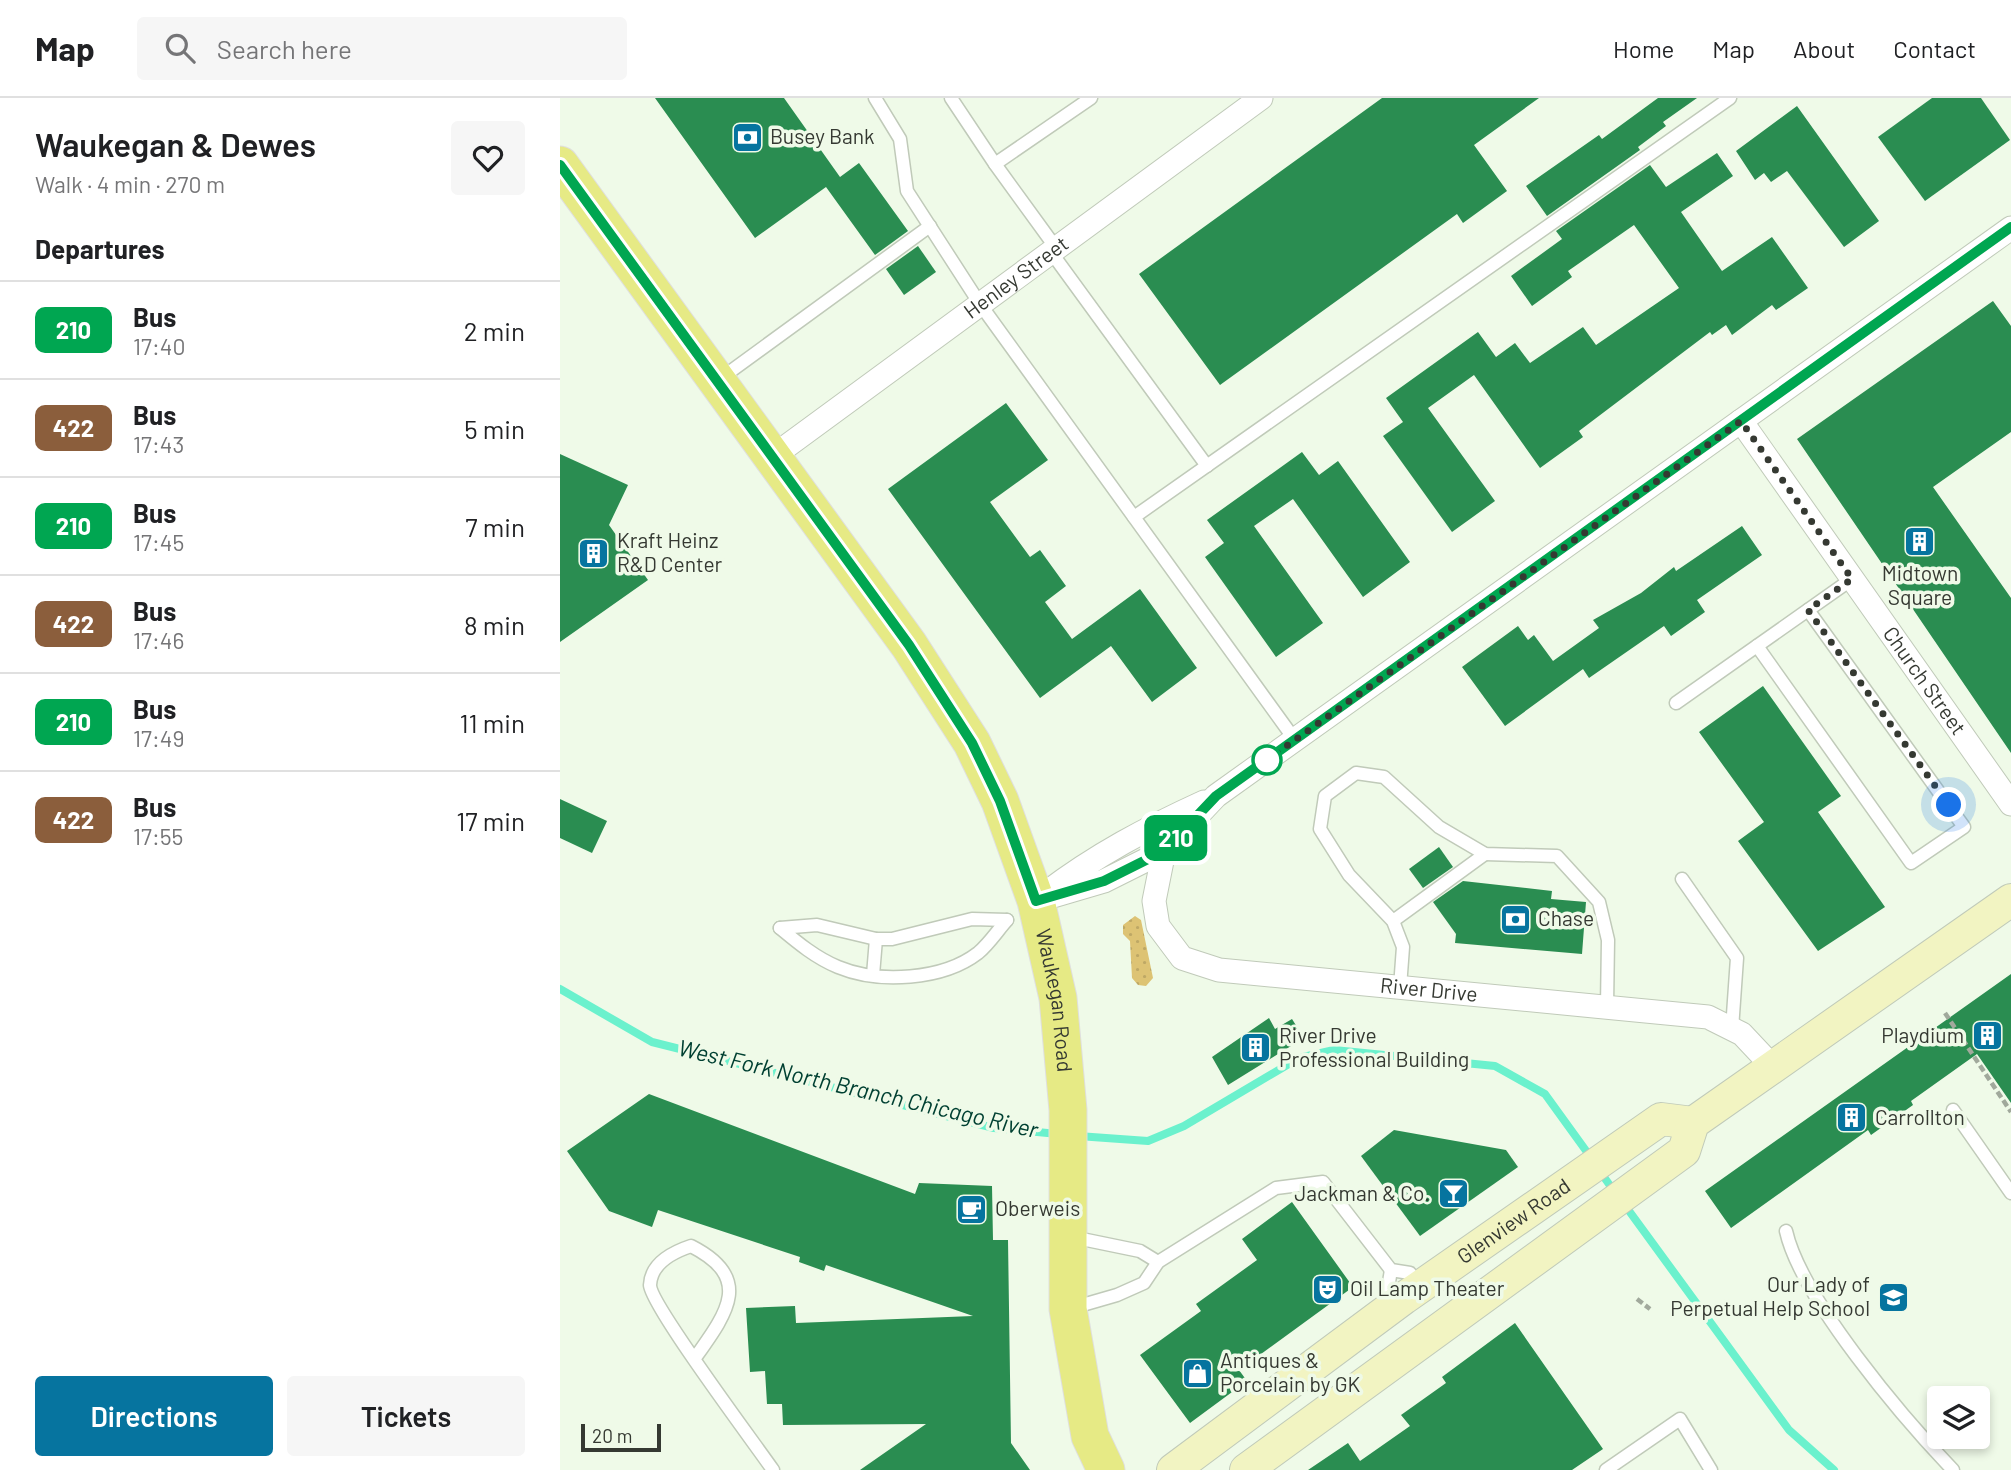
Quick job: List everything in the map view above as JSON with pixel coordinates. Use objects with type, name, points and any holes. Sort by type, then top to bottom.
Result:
[{"type":"main road","name":"Waukegan Road","points":[[560,165],[888,614],[972,743],[1000,801],[1036,901],[1058,998],[1068,1110],[1068,1310],[1090,1436],[1106,1470]]},
{"type":"main road","points":[[1693,1124],[2011,900]]},
{"type":"main road","name":"Glenview Road","points":[[1173,1470],[1409,1295],[1661,1119],[1693,1124],[1684,1152],[1246,1470]]},
{"type":"street","name":"Henley Street","points":[[772,457],[1261,98]]},
{"type":"street","points":[[1036,901],[1106,851],[1144,829],[1216,796],[2011,228]]},
{"type":"street","name":"Church Street","points":[[1741,421],[2011,804]]},
{"type":"street","points":[[1036,901],[1104,881],[1164,851],[1216,796]]},
{"type":"street","name":"River Drive","points":[[1164,851],[1154,901],[1158,926],[1182,958],[1219,970],[1708,1017],[1742,1034],[1773,1067]]},
{"type":"lane","points":[[875,98],[900,139],[907,191],[956,268],[1295,740]]},
{"type":"lane","points":[[951,98],[1207,467]]},
{"type":"lane","points":[[995,164],[1091,98]]},
{"type":"lane","points":[[1134,517],[1730,98]]},
{"type":"lane","points":[[717,381],[930,226]]},
{"type":"lane","points":[[1676,703],[1852,579]]},
{"type":"lane","points":[[1757,646],[1911,863],[1964,827],[1808,610]]},
{"type":"lane","points":[[1400,987],[1404,947],[1393,921],[1349,875],[1320,829],[1325,796],[1356,773],[1384,777],[1438,827],[1485,854],[1557,856],[1599,902],[1608,940],[1607,1006]]},
{"type":"lane","points":[[1393,921],[1485,854]]},
{"type":"lane","points":[[1682,879],[1737,958],[1732,1029]]},
{"type":"lane","points":[[972,919],[1007,920],[979,952],[954,966],[924,975],[873,975],[839,968],[806,950],[780,928],[817,925],[876,939],[914,936],[972,919]]},
{"type":"lane","points":[[873,975],[876,939]]},
{"type":"lane","points":[[1953,1110],[2011,1193]]},
{"type":"lane","points":[[1068,1310],[1117,1295],[1144,1283],[1158,1262],[1276,1188],[1323,1182],[1391,1270],[1410,1273],[1409,1295],[1388,1287],[1391,1270]]},
{"type":"lane","points":[[1786,1231],[1789,1244],[1815,1297],[1872,1374],[1953,1470]]},
{"type":"lane","points":[[1067,1236],[1140,1251],[1158,1262]]},
{"type":"lane","points":[[695,1358],[717,1325],[729,1294],[728,1280],[720,1264],[691,1246],[674,1252],[655,1268],[650,1285],[655,1301],[695,1358],[774,1470]]},
{"type":"lane","points":[[1606,1470],[1680,1419],[1711,1470]]},
{"type":"path","points":[[1945,1013],[2011,1112]]},
{"type":"path","points":[[1637,1299],[1650,1309]]},
{"type":"shaded area","points":[[1135,916],[1141,920],[1153,978],[1146,986],[1138,985],[1132,978],[1130,941],[1123,934],[1123,925]]},
{"type":"building","name":"Busey Bank","points":[[655,98],[784,98],[840,177],[859,163],[908,231],[875,255],[826,187],[755,238]]},
{"type":"building","points":[[1382,98],[1539,98],[1474,145],[1507,191],[1463,223],[1457,214],[1220,385],[1139,274]]},
{"type":"building","points":[[1658,98],[1697,98],[1663,122],[1666,126],[1638,147],[1640,150],[1547,216],[1526,186],[1599,135],[1602,139]]},
{"type":"building","points":[[1932,98],[1981,98],[2010,140],[1925,201],[1878,137]]},
{"type":"building","points":[[1797,106],[1879,221],[1844,247],[1787,171],[1771,182],[1764,173],[1755,180],[1736,151]]},
{"type":"building","points":[[1717,153],[1733,176],[1681,212],[1722,271],[1772,237],[1808,288],[1776,310],[1772,305],[1732,335],[1726,325],[1712,335],[1710,332],[1579,431],[1583,437],[1540,468],[1474,375],[1428,408],[1495,501],[1452,532],[1383,436],[1403,422],[1386,398],[1478,332],[1496,357],[1515,343],[1530,363],[1583,327],[1596,345],[1679,288],[1634,225],[1568,271],[1572,277],[1532,306],[1511,276],[1562,239],[1556,231],[1650,165],[1666,187]]},
{"type":"building","points":[[918,246],[936,272],[904,295],[886,269]]},
{"type":"building","name":"Midtown Square","points":[[1993,301],[2011,326],[2011,432],[1933,487],[2011,598],[2011,753],[1797,439]]},
{"type":"building","points":[[1006,403],[1048,460],[990,502],[1030,557],[1040,550],[1066,586],[1045,602],[1072,639],[1140,589],[1197,668],[1152,702],[1111,646],[1040,698],[888,489]]},
{"type":"building","points":[[1302,452],[1319,475],[1338,461],[1410,562],[1363,597],[1293,499],[1254,526],[1323,623],[1276,657],[1205,557],[1224,543],[1207,520]]},
{"type":"building","name":"Kraft Heinz R&D Center","points":[[560,454],[628,485],[609,525],[648,580],[560,642]]},
{"type":"building","points":[[1742,526],[1762,555],[1697,600],[1705,612],[1671,636],[1664,626],[1589,678],[1583,669],[1505,726],[1462,667],[1518,626],[1528,640],[1534,635],[1553,661],[1599,628],[1593,620],[1641,593],[1674,567],[1676,571]]},
{"type":"building","points":[[1763,686],[1841,796],[1818,812],[1885,907],[1818,951],[1738,841],[1764,822],[1699,732]]},
{"type":"building","points":[[560,799],[607,821],[592,853],[560,838]]},
{"type":"building","points":[[1439,847],[1453,867],[1423,888],[1409,869]]},
{"type":"building","name":"Chase","points":[[1463,881],[1552,891],[1551,899],[1586,902],[1582,954],[1455,943],[1456,934],[1433,902]]},
{"type":"building","name":"Carrollton","points":[[2011,974],[2011,1103],[1977,1054],[1911,1101],[1913,1105],[1871,1135],[1868,1130],[1731,1228],[1705,1191]]},
{"type":"building","name":"River Drive Professional Building","points":[[1269,1018],[1275,1029],[1292,1019],[1304,1038],[1228,1085],[1212,1057]]},
{"type":"building","points":[[649,1094],[915,1194],[919,1183],[992,1186],[993,1240],[1008,1240],[1011,1443],[1030,1470],[860,1470],[926,1424],[783,1425],[782,1404],[767,1404],[765,1371],[750,1372],[746,1308],[795,1306],[796,1323],[973,1316],[826,1265],[824,1271],[799,1262],[800,1257],[658,1210],[652,1227],[609,1211],[567,1151]]},
{"type":"building","points":[[1394,1130],[1506,1150],[1518,1167],[1420,1236],[1361,1156]]},
{"type":"building","points":[[1292,1202],[1353,1287],[1239,1370],[1247,1381],[1190,1423],[1140,1355],[1201,1311],[1196,1304],[1257,1260],[1242,1239]]},
{"type":"building","points":[[1515,1323],[1603,1449],[1572,1470],[1308,1470],[1348,1443],[1360,1461],[1410,1426],[1401,1415],[1446,1383],[1442,1377]]},
{"type":"waterway","name":"West Fork North Branch Chicago River","points":[[560,989],[652,1042],[994,1128],[1058,1134]]},
{"type":"waterway","name":"West Fork North Branch Chicago River","points":[[1078,1136],[1148,1141],[1184,1126],[1299,1058],[1334,1050],[1495,1066],[1545,1094],[1592,1159]]},
{"type":"waterway","name":"West Fork North Branch Chicago River","points":[[1599,1170],[1616,1194]]},
{"type":"waterway","name":"West Fork North Branch Chicago River","points":[[1624,1204],[1789,1430],[1834,1470]]},
{"type":"bus line","name":"210","points":[[560,165],[909,645],[972,743],[1000,801],[1036,901],[1104,881],[1164,851],[1216,796],[2011,227]]},
{"type":"place","name":"Busey Bank","points":[[747,137]]},
{"type":"place","name":"Midtown Square","points":[[1920,542]]},
{"type":"place","name":"Kraft Heinz R&D Center","points":[[594,553]]},
{"type":"place","name":"Chase","points":[[1515,919]]},
{"type":"place","name":"Playdium","points":[[1987,1036]]},
{"type":"place","name":"River Drive Professional Building","points":[[1256,1048]]},
{"type":"place","name":"Carrollton","points":[[1852,1118]]},
{"type":"place","name":"Jackman & Co.","points":[[1453,1194]]},
{"type":"place","name":"Oberweis","points":[[972,1209]]},
{"type":"place","name":"Oil Lamp Theater","points":[[1327,1289]]},
{"type":"place","name":"Our Lady of Perpetual Help School","points":[[1893,1297]]},
{"type":"place","name":"Antiques & Porcelain by GK","points":[[1197,1373]]},
{"type":"route","points":[[1267,760],[1741,421],[1852,579],[1808,610],[1949,805]]}]
